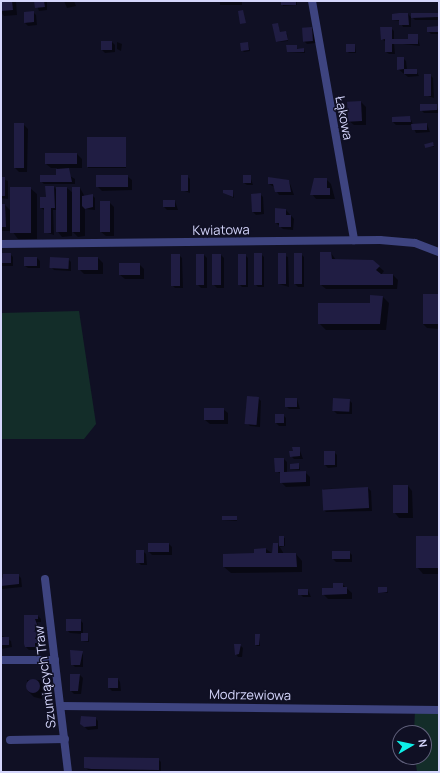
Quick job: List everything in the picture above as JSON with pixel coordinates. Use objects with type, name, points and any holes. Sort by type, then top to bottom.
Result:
[{"type":"street","name":"Łąkowa","points":[[312,1],[354,240]]},
{"type":"street","name":"Kwiatowa","points":[[1,244],[354,240],[406,241],[439,252]]},
{"type":"street","name":"Szumiących Traw","points":[[45,579],[68,772]]},
{"type":"street","points":[[1,660],[55,660]]},
{"type":"street","name":"Modrzewiowa","points":[[61,706],[439,710]]},
{"type":"street","points":[[10,740],[65,740]]},
{"type":"green space","points":[[79,311],[96,424],[84,439],[1,439],[1,313]]},
{"type":"green space","points":[[415,710],[439,711],[439,772],[417,772],[416,765],[432,765],[432,725],[414,725]]},
{"type":"building","points":[[1,1],[12,1],[13,10],[1,11]]},
{"type":"building","points":[[34,1],[44,1],[45,7],[35,8]]},
{"type":"building","points":[[281,1],[296,1],[296,5],[281,5]]},
{"type":"building","points":[[243,10],[246,23],[240,24],[238,11]]},
{"type":"building","points":[[34,11],[34,22],[24,23],[24,12]]},
{"type":"building","points":[[408,13],[409,25],[399,25],[399,20],[392,20],[392,14]]},
{"type":"building","points":[[411,13],[438,13],[438,17],[411,18]]},
{"type":"building","points":[[278,23],[280,32],[286,31],[288,40],[276,42],[272,24]]},
{"type":"building","points":[[439,26],[439,32],[427,32],[427,27]]},
{"type":"building","points":[[312,27],[313,41],[303,42],[302,28]]},
{"type":"building","points":[[380,27],[392,27],[392,39],[408,39],[408,34],[418,34],[418,44],[392,44],[392,52],[385,52],[385,39],[381,40]]},
{"type":"building","points":[[101,41],[112,41],[112,50],[101,50]]},
{"type":"building","points":[[248,42],[249,50],[241,51],[240,43]]},
{"type":"building","points":[[346,44],[355,44],[355,52],[346,52]]},
{"type":"building","points":[[286,45],[297,45],[297,49],[304,48],[304,52],[287,52]]},
{"type":"building","points":[[397,57],[404,57],[404,69],[397,70]]},
{"type":"building","points":[[404,69],[417,69],[417,74],[404,74]]},
{"type":"building","points":[[424,74],[431,74],[431,96],[424,96]]},
{"type":"building","points":[[361,101],[362,121],[348,122],[347,102]]},
{"type":"building","points":[[420,104],[437,104],[437,110],[420,111]]},
{"type":"building","points":[[410,116],[411,122],[392,122],[392,117]]},
{"type":"building","points":[[14,123],[24,123],[24,168],[14,168]]},
{"type":"building","points":[[427,123],[427,130],[412,130],[411,124]]},
{"type":"building","points":[[87,137],[126,137],[126,167],[87,167]]},
{"type":"building","points":[[433,142],[434,146],[425,148],[424,144]]},
{"type":"building","points":[[45,153],[77,153],[77,164],[45,164]]},
{"type":"building","points":[[69,168],[72,182],[40,182],[40,175],[56,175],[56,169]]},
{"type":"building","points":[[96,175],[128,175],[128,187],[96,187]]},
{"type":"building","points":[[181,175],[188,175],[188,191],[181,191]]},
{"type":"building","points":[[243,175],[251,175],[251,183],[243,183]]},
{"type":"building","points":[[1,177],[5,177],[5,196],[1,196]]},
{"type":"building","points":[[268,177],[289,180],[291,192],[275,192],[273,184],[268,184]]},
{"type":"building","points":[[314,178],[327,178],[327,188],[330,188],[330,195],[310,195]]},
{"type":"building","points":[[45,186],[54,186],[55,208],[51,208],[51,233],[44,233],[44,208],[40,208],[40,197],[46,197]]},
{"type":"building","points":[[10,187],[31,187],[31,233],[10,233]]},
{"type":"building","points":[[56,187],[67,187],[67,232],[56,232]]},
{"type":"building","points":[[72,187],[80,187],[80,232],[72,232]]},
{"type":"building","points":[[223,190],[233,190],[233,197],[223,193]]},
{"type":"building","points":[[261,193],[261,212],[252,212],[251,194]]},
{"type":"building","points":[[93,194],[93,207],[85,209],[82,206],[82,196]]},
{"type":"building","points":[[163,200],[175,200],[175,207],[163,207]]},
{"type":"building","points":[[100,201],[110,201],[110,232],[100,232]]},
{"type":"building","points":[[1,204],[5,204],[6,227],[1,227]]},
{"type":"building","points":[[275,208],[286,209],[286,215],[291,215],[291,227],[279,227],[279,223],[275,223]]},
{"type":"building","points":[[320,252],[331,252],[332,259],[373,260],[380,266],[376,270],[381,274],[393,274],[393,285],[320,285]]},
{"type":"building","points":[[1,253],[11,253],[11,263],[1,263]]},
{"type":"building","points":[[254,253],[262,253],[262,285],[254,285]]},
{"type":"building","points":[[278,253],[286,253],[286,284],[278,284]]},
{"type":"building","points":[[294,253],[302,253],[302,284],[294,284]]},
{"type":"building","points":[[171,254],[180,254],[180,286],[171,286]]},
{"type":"building","points":[[196,254],[204,254],[204,285],[196,285]]},
{"type":"building","points":[[212,254],[221,254],[221,285],[212,285]]},
{"type":"building","points":[[238,254],[246,254],[246,285],[238,285]]},
{"type":"building","points":[[24,257],[37,257],[37,266],[24,266]]},
{"type":"building","points":[[50,257],[69,258],[68,269],[49,268]]},
{"type":"building","points":[[78,257],[98,257],[98,270],[78,270]]},
{"type":"building","points":[[119,263],[140,263],[140,275],[119,275]]},
{"type":"building","points":[[423,294],[439,294],[439,324],[423,324]]},
{"type":"building","points":[[370,295],[383,296],[380,324],[318,324],[318,303],[370,303]]},
{"type":"building","points":[[247,396],[259,397],[257,425],[245,424]]},
{"type":"building","points":[[285,398],[297,398],[297,407],[285,407]]},
{"type":"building","points":[[333,398],[350,399],[349,412],[332,411]]},
{"type":"building","points":[[204,408],[224,408],[224,420],[204,420]]},
{"type":"building","points":[[275,414],[284,414],[284,423],[275,423]]},
{"type":"building","points":[[292,447],[300,447],[300,456],[290,457],[289,451],[293,451]]},
{"type":"building","points":[[324,451],[335,451],[335,465],[324,465]]},
{"type":"building","points":[[274,458],[284,458],[284,472],[306,471],[306,482],[280,483],[280,472],[275,472]]},
{"type":"building","points":[[299,463],[299,469],[290,469],[290,464]]},
{"type":"building","points":[[393,485],[408,485],[408,513],[393,513]]},
{"type":"building","points":[[368,487],[369,508],[323,510],[322,489]]},
{"type":"building","points":[[222,516],[237,516],[237,520],[222,520]]},
{"type":"building","points":[[279,536],[284,536],[284,546],[279,546]]},
{"type":"building","points":[[416,536],[439,536],[439,568],[416,568]]},
{"type":"building","points":[[148,543],[169,543],[169,552],[148,552]]},
{"type":"building","points":[[273,543],[278,543],[278,553],[296,553],[297,567],[223,567],[223,554],[254,553],[254,549],[266,548],[266,553],[272,553]]},
{"type":"building","points":[[136,550],[144,550],[144,563],[136,563]]},
{"type":"building","points":[[332,551],[350,551],[350,559],[332,559]]},
{"type":"building","points":[[3,574],[19,574],[19,584],[1,586]]},
{"type":"building","points":[[333,583],[343,583],[343,587],[347,587],[347,594],[322,595],[322,588],[333,588]]},
{"type":"building","points":[[378,587],[387,587],[387,592],[378,593]]},
{"type":"building","points":[[298,589],[308,589],[308,595],[298,595]]},
{"type":"building","points":[[24,615],[38,615],[38,619],[35,619],[38,627],[35,627],[35,631],[38,631],[35,639],[38,639],[38,643],[35,643],[35,647],[25,647]]},
{"type":"building","points":[[66,619],[81,619],[81,631],[66,631]]},
{"type":"building","points":[[81,633],[88,633],[88,641],[81,641]]},
{"type":"building","points":[[255,634],[260,634],[259,645],[255,645]]},
{"type":"building","points":[[1,637],[9,637],[9,645],[1,645]]},
{"type":"building","points":[[234,644],[241,644],[239,654],[235,655]]},
{"type":"building","points":[[70,650],[83,651],[80,665],[71,665]]},
{"type":"building","points":[[70,674],[80,674],[78,691],[70,691]]},
{"type":"building","points":[[108,678],[118,678],[118,688],[108,688]]},
{"type":"building","points":[[30,679],[36,679],[40,683],[40,689],[36,693],[30,693],[26,689],[26,683]]},
{"type":"building","points":[[81,716],[96,717],[96,726],[84,727],[80,724]]},
{"type":"building","points":[[84,757],[159,758],[159,770],[84,768]]}]
